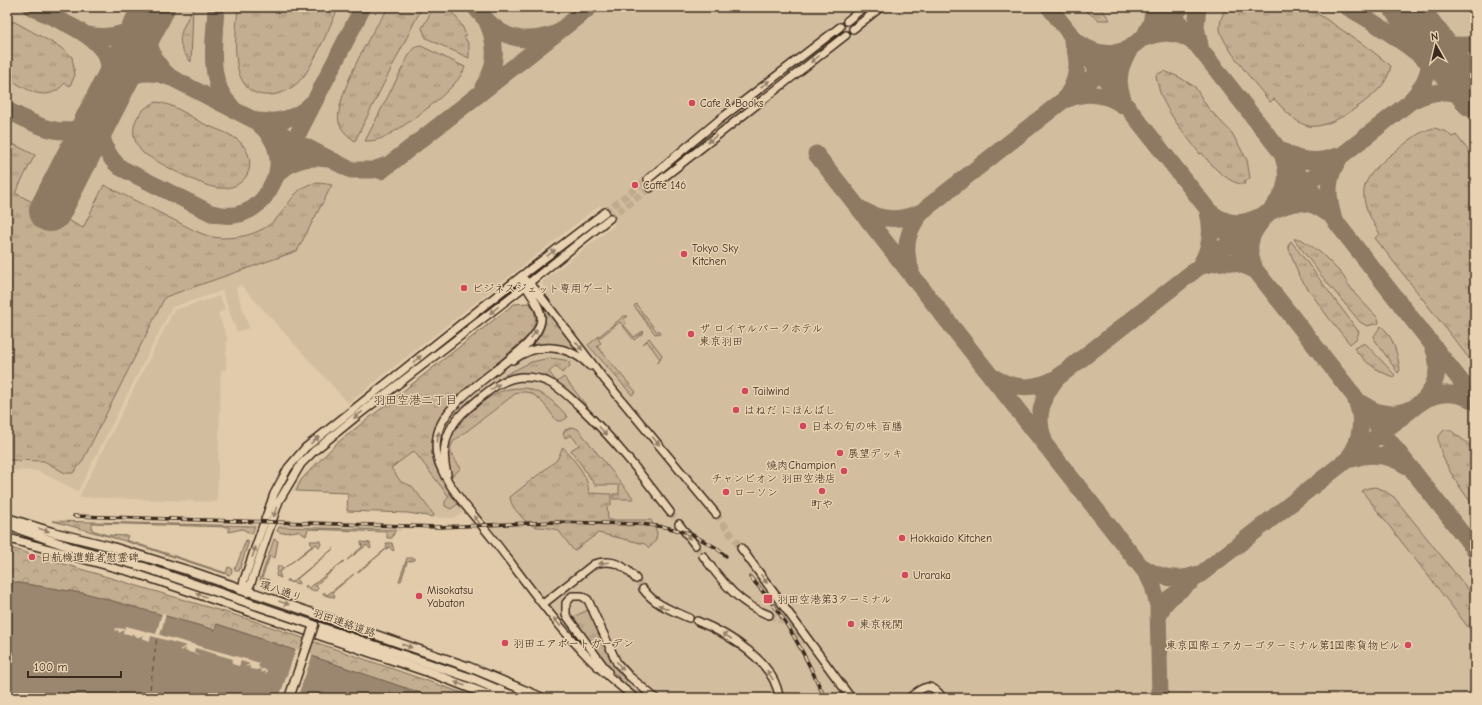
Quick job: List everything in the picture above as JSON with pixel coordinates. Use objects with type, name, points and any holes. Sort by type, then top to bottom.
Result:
[{"type":"main road","name":"環八通り","points":[[7,518],[52,532],[109,546],[245,590],[469,668],[543,698]]},
{"type":"main road","points":[[7,525],[70,547]]},
{"type":"main road","points":[[7,531],[70,547]]},
{"type":"main road","points":[[7,538],[136,573],[434,674],[496,698]]},
{"type":"main road","name":"羽田連絡道路","points":[[70,547],[144,567],[468,677],[518,698]]},
{"type":"main road","points":[[289,698],[314,625]]},
{"type":"street","points":[[847,21],[864,7]]},
{"type":"street","points":[[854,28],[881,7]]},
{"type":"street","points":[[648,179],[719,120],[840,27]]},
{"type":"street","points":[[650,188],[846,35]]},
{"type":"street","points":[[238,608],[245,590],[279,501],[301,464],[314,451],[357,416],[527,284],[608,215],[520,277],[315,439],[296,458],[288,468],[274,494],[245,590]]},
{"type":"street","points":[[520,277],[716,514]]},
{"type":"street","points":[[459,402],[463,395],[536,334],[540,322],[539,311],[527,284]]},
{"type":"street","points":[[604,379],[586,361],[573,353],[553,347],[540,348],[520,356],[449,411],[441,423],[436,444],[439,464],[452,485],[543,604],[583,652],[635,698]]},
{"type":"street","points":[[452,485],[445,468],[444,451],[447,437],[454,423],[465,411],[500,383],[513,379],[532,378],[554,385],[589,416],[628,460],[670,512]]},
{"type":"street","points":[[679,524],[695,546]]},
{"type":"street","points":[[741,548],[816,653],[851,698]]},
{"type":"street","points":[[703,556],[734,595],[751,608],[769,615]]},
{"type":"street","points":[[543,604],[594,564],[617,563],[628,570],[636,579]]},
{"type":"street","points":[[643,589],[650,599],[658,605],[689,618]]},
{"type":"street","points":[[614,680],[566,614],[566,603],[572,596],[582,596],[588,600],[617,663],[629,676],[655,698]]},
{"type":"street","points":[[697,621],[727,635],[763,665],[774,681],[778,698]]},
{"type":"street","points":[[807,643],[816,653]]},
{"type":"street","points":[[838,682],[847,698]]},
{"type":"street","points":[[909,698],[925,687],[930,686],[936,689],[943,698]]},
{"type":"shaded area","points":[[7,7],[1475,7],[1475,698],[625,698],[585,661],[563,636],[465,512],[453,518],[433,517],[408,513],[347,511],[348,493],[292,491],[306,472],[339,440],[514,303],[528,302],[543,287],[543,281],[615,225],[600,205],[348,403],[241,285],[236,288],[249,328],[237,332],[222,291],[172,307],[78,491],[38,471],[7,470]]},
{"type":"shaded area","points":[[220,296],[225,310],[218,313],[227,338],[226,370],[221,370],[217,502],[79,497],[174,310]]},
{"type":"shaded area","points":[[281,520],[401,524],[401,531],[279,527]]},
{"type":"shaded area","points":[[7,581],[88,594],[215,630],[217,624],[435,698],[7,698]]},
{"type":"green space","points":[[238,7],[339,7],[304,76],[289,89],[270,95],[256,93],[246,86],[240,76],[236,48]]},
{"type":"green space","points":[[390,7],[422,7],[355,141],[346,133],[339,123],[339,112],[342,98],[348,81],[365,45],[374,29]]},
{"type":"green space","points":[[434,7],[447,7],[458,20],[466,35],[464,36],[469,45],[469,58],[426,38],[422,28]]},
{"type":"green space","points":[[1080,7],[1100,7],[1110,20],[1099,20]]},
{"type":"green space","points":[[1226,7],[1303,7],[1323,17],[1367,47],[1391,66],[1386,80],[1374,94],[1334,121],[1323,125],[1313,126],[1300,123],[1284,110],[1274,99],[1270,102],[1226,44],[1220,28],[1221,20]]},
{"type":"green space","points":[[193,8],[191,62],[185,55],[180,41],[183,29]]},
{"type":"green space","points":[[13,21],[60,47],[72,57],[75,75],[70,86],[65,83],[58,90],[51,93],[36,93],[7,78],[7,33]]},
{"type":"green space","points":[[421,46],[465,67],[461,75],[453,85],[431,106],[406,124],[381,138],[365,141],[411,51],[415,47]]},
{"type":"green space","points":[[1164,71],[1179,77],[1195,87],[1208,108],[1232,133],[1247,160],[1250,178],[1245,182],[1244,181],[1245,184],[1233,182],[1227,178],[1210,163],[1202,153],[1200,154],[1172,117],[1158,87],[1156,75]]},
{"type":"green space","points":[[157,102],[169,105],[204,124],[229,134],[238,140],[247,152],[250,160],[247,175],[242,181],[228,188],[210,186],[180,174],[143,153],[135,139],[135,124],[142,111]]},
{"type":"green space","points":[[1434,128],[1447,132],[1452,137],[1456,135],[1475,159],[1475,366],[1375,238],[1380,234],[1366,208],[1364,197],[1364,188],[1368,179],[1384,160],[1414,137],[1424,131]]},
{"type":"green space","points":[[7,141],[35,155],[15,193],[83,228],[104,185],[195,231],[207,236],[221,238],[243,236],[263,229],[275,220],[292,198],[304,187],[311,184],[320,183],[332,185],[297,251],[165,297],[82,462],[73,473],[65,473],[44,461],[7,460]]},
{"type":"green space","points":[[1294,239],[1301,239],[1321,253],[1341,273],[1355,294],[1378,318],[1379,323],[1367,326],[1360,322],[1320,274]]},
{"type":"green space","points":[[1291,241],[1359,332],[1356,339],[1350,344],[1328,317],[1299,276],[1288,246]]},
{"type":"green space","points":[[534,294],[580,352],[560,345],[533,346],[545,325],[543,309]]},
{"type":"green space","points":[[530,303],[533,307],[535,319],[534,326],[530,334],[445,409],[433,436],[433,458],[436,468],[458,500],[458,504],[451,509],[445,506],[445,501],[449,497],[414,451],[391,468],[401,482],[412,486],[434,515],[433,517],[408,513],[347,511],[348,493],[296,491],[301,480],[336,444],[514,304]]},
{"type":"green space","points":[[636,304],[657,332],[659,330],[661,333],[655,334],[634,306]]},
{"type":"green space","points":[[624,316],[628,316],[624,319],[626,323],[624,325],[634,337],[643,331],[644,332],[634,340],[620,322],[598,339],[601,343],[597,346],[636,392],[632,395],[588,345]]},
{"type":"green space","points":[[1381,326],[1392,340],[1398,358],[1400,370],[1398,373],[1375,340],[1374,336]]},
{"type":"green space","points":[[649,338],[662,355],[660,359],[647,341],[643,344]]},
{"type":"green space","points":[[1365,343],[1395,375],[1393,377],[1371,366],[1354,348]]},
{"type":"green space","points":[[550,358],[569,362],[570,366],[562,373],[556,366],[549,372],[557,382],[564,377],[597,419],[564,389],[553,381],[541,376],[528,374],[514,375],[497,381],[497,379],[531,362]]},
{"type":"green space","points":[[526,388],[550,399],[568,417],[562,421],[557,421],[544,404],[534,395],[522,392],[515,394],[454,441],[451,452],[461,468],[451,477],[447,459],[447,445],[456,426],[470,412],[495,394],[508,389]]},
{"type":"green space","points":[[573,427],[578,429],[634,499],[613,499],[613,494],[619,494],[619,485],[595,485],[571,450],[579,445],[571,435],[565,438],[563,434],[565,430]]},
{"type":"green space","points":[[1444,430],[1450,430],[1475,449],[1475,508],[1446,465],[1442,455],[1438,437]]},
{"type":"green space","points":[[563,447],[583,474],[589,493],[611,494],[611,505],[607,505],[608,520],[651,520],[657,534],[655,541],[649,548],[645,544],[598,533],[574,551],[559,531],[529,524],[519,514],[514,508],[510,497],[557,460]]},
{"type":"green space","points":[[1375,487],[1394,497],[1475,598],[1475,636],[1362,491]]},
{"type":"green space","points":[[53,521],[255,526],[252,534],[242,529],[229,532],[229,527],[92,523],[92,530],[107,535],[128,536],[126,540],[226,573],[228,567],[231,568],[232,572],[229,575],[125,541]]},
{"type":"green space","points":[[279,527],[395,531],[392,538],[387,538],[387,532],[308,529],[306,536],[298,531],[282,533],[277,531]]},
{"type":"green space","points":[[274,539],[278,541],[275,558],[270,556],[262,578],[269,580],[263,583],[260,580]]},
{"type":"green space","points":[[246,540],[249,541],[239,571],[235,571],[234,568],[236,567]]},
{"type":"green space","points":[[310,541],[320,541],[321,545],[319,547],[316,544],[284,568],[312,546]]},
{"type":"green space","points":[[361,542],[370,543],[371,548],[370,549],[367,545],[347,560],[362,547]]},
{"type":"green space","points":[[386,543],[392,543],[394,550],[393,551],[389,547],[357,573],[387,548]]},
{"type":"green space","points":[[7,547],[248,619],[477,698],[435,698],[217,624],[215,630],[88,594],[7,581]]},
{"type":"green space","points":[[334,548],[297,579],[299,584],[292,582]]},
{"type":"green space","points":[[407,558],[415,558],[415,560],[407,562],[401,581],[399,581]]},
{"type":"green space","points":[[344,561],[316,585],[318,588],[316,591],[305,588],[306,585],[309,588]]},
{"type":"green space","points":[[279,565],[283,569],[279,572],[281,578],[276,576]]},
{"type":"green space","points":[[354,574],[333,592],[335,597],[329,596],[323,594],[324,592],[327,595]]},
{"type":"green space","points":[[588,610],[614,664],[628,680],[624,683],[606,665],[573,617]]},
{"type":"pier","points":[[162,613],[166,614],[160,635],[260,663],[258,666],[262,670],[267,670],[266,674],[264,671],[262,673],[259,668],[258,670],[250,669],[250,666],[244,667],[250,664],[241,661],[239,666],[232,664],[233,659],[195,648],[194,652],[200,655],[185,651],[186,648],[181,651],[180,649],[187,646],[151,636],[150,641],[142,638],[143,635],[137,638],[132,633],[132,635],[123,633],[124,630],[119,633],[118,630],[115,631],[116,628],[125,629],[126,626],[156,634]]},
{"type":"pier","points":[[296,649],[313,654],[297,698],[279,698]]},
{"type":"ferry route","points":[[149,698],[157,636]]},
{"type":"taxiway","points":[[31,7],[90,37],[100,48],[108,60],[111,76],[109,94]]},
{"type":"taxiway","points":[[216,7],[214,47],[215,73],[218,85],[224,97],[232,107]]},
{"type":"taxiway","points":[[102,110],[101,126],[103,142],[110,156],[121,168],[211,213],[220,215],[237,215],[252,209],[264,198],[269,190],[363,7]]},
{"type":"taxiway","points":[[475,7],[499,31],[508,35],[527,39],[551,35]]},
{"type":"taxiway","points":[[381,171],[590,7]]},
{"type":"taxiway","points":[[1049,7],[1475,550]]},
{"type":"taxiway","points":[[1145,35],[1151,23],[1154,7]]},
{"type":"taxiway","points":[[1167,7],[1475,399]]},
{"type":"taxiway","points":[[911,270],[907,254],[908,238],[914,223],[925,209],[1182,7]]},
{"type":"taxiway","points":[[1198,7],[1196,27],[1200,45]]},
{"type":"taxiway","points":[[1347,7],[1410,47],[1466,95]]},
{"type":"taxiway","points":[[152,10],[148,29],[150,47],[157,63],[170,77],[351,170],[373,170],[390,164]]},
{"type":"taxiway","points":[[84,34],[104,37],[122,34],[137,26],[151,12]]},
{"type":"taxiway","points":[[1411,100],[1425,80],[1430,61],[1426,41],[1415,20]]},
{"type":"taxiway","points":[[483,87],[491,71],[494,55],[493,38],[487,22]]},
{"type":"taxiway","points":[[1422,27],[1433,37],[1452,45],[1475,44]]},
{"type":"taxiway","points":[[1145,38],[1158,34],[1171,34],[1189,39],[1194,43]]},
{"type":"taxiway","points":[[1066,97],[1073,84],[1077,63],[1075,48],[1072,41]]},
{"type":"taxiway","points":[[1079,43],[1091,50],[1103,53],[1115,53],[1128,49]]},
{"type":"taxiway","points":[[1123,99],[1119,80],[1123,62],[1129,51]]},
{"type":"taxiway","points":[[109,94],[122,81],[137,74],[153,73],[171,78]]},
{"type":"taxiway","points":[[993,377],[1009,384],[1025,387],[1041,385],[1057,378],[1410,102],[1424,95],[1438,92],[1452,92],[1467,96]]},
{"type":"taxiway","points":[[1068,99],[1082,95],[1097,95],[1104,96],[1124,106]]},
{"type":"taxiway","points":[[257,121],[287,119],[300,113],[312,103]]},
{"type":"taxiway","points":[[7,110],[32,123],[56,130],[67,131],[78,128],[90,121],[102,110]]},
{"type":"taxiway","points":[[261,126],[266,130],[273,141],[278,159],[277,172]]},
{"type":"taxiway","points":[[1281,150],[1301,159],[1315,161],[1330,159],[1337,156]]},
{"type":"taxiway","points":[[816,154],[1147,574],[1153,586],[1158,606],[1160,698]]},
{"type":"taxiway","points":[[1254,266],[1250,250],[1252,236],[1277,203],[1284,190],[1287,175],[1283,157]]},
{"type":"taxiway","points":[[279,173],[289,165],[301,160],[313,158],[326,159]]},
{"type":"taxiway","points":[[1333,216],[1329,186],[1332,173],[1339,159]]},
{"type":"taxiway","points":[[1212,213],[1227,221],[1241,222],[1255,219],[1282,207],[1296,203],[1311,204],[1327,213]]},
{"type":"taxiway","points":[[861,209],[876,216],[885,218],[901,218],[917,214],[925,210]]},
{"type":"taxiway","points":[[1201,264],[1207,251],[1210,237],[1210,223],[1207,209]]},
{"type":"taxiway","points":[[1202,266],[1216,262],[1230,262],[1243,265],[1256,271]]},
{"type":"taxiway","points":[[1422,402],[1431,390],[1436,376],[1437,362],[1433,347]]},
{"type":"taxiway","points":[[1044,440],[1041,432],[1040,415],[1047,392],[1057,378]]},
{"type":"taxiway","points":[[1158,618],[1163,606],[1170,598],[1421,402],[1441,394],[1455,394],[1475,402]]},
{"type":"taxiway","points":[[1349,457],[1359,437],[1360,430],[1360,415],[1356,401]]},
{"type":"taxiway","points":[[1362,403],[1373,410],[1385,413],[1397,413],[1410,409]]},
{"type":"taxiway","points":[[1352,459],[1373,455],[1394,459],[1407,466]]},
{"type":"taxiway","points":[[1141,566],[1169,578],[1184,578],[1199,574]]},
{"type":"runway","points":[[50,211],[154,7]]},
{"type":"runway","points":[[1405,7],[1475,97]]},
{"type":"tunnel","points":[[605,212],[648,179]]},
{"type":"tunnel","points":[[610,218],[650,188]]},
{"type":"tunnel","points":[[670,512],[679,524]]},
{"type":"tunnel","points":[[716,514],[741,548]]},
{"type":"tunnel","points":[[695,545],[703,556]]},
{"type":"tunnel","points":[[636,579],[643,589]]},
{"type":"tunnel","points":[[769,615],[784,621],[807,643]]},
{"type":"railway","points":[[74,516],[439,527],[554,522],[640,524],[665,527],[689,533],[715,547],[726,556]]},
{"type":"railway","points":[[750,577],[774,605],[793,634],[825,698]]},
{"type":"place","name":"Cafe & Books","points":[[692,103]]},
{"type":"place","name":"Caffe 146","points":[[635,185]]},
{"type":"place","name":"Tokyo Sky Kitchen","points":[[684,254]]},
{"type":"place","name":"ビジネスジェット専用ゲート","points":[[464,288]]},
{"type":"place","name":"ザ ロイヤルパークホテル 東京羽田","points":[[691,334]]},
{"type":"place","name":"Tailwind","points":[[745,391]]},
{"type":"place","name":"はねだ にほんばし","points":[[736,410]]},
{"type":"place","name":"日本の旬の味 百膳","points":[[803,426]]},
{"type":"place","name":"展望デッキ","points":[[840,453]]},
{"type":"place","name":"燒肉Champion チャンピオン 羽田空港店","points":[[844,471]]},
{"type":"place","name":"町や","points":[[822,491]]},
{"type":"place","name":"ローソン","points":[[726,492]]},
{"type":"place","name":"Hokkaido Kitchen","points":[[902,538]]},
{"type":"place","name":"日航機遭難者慰霊碑","points":[[32,557]]},
{"type":"place","name":"Uraraka","points":[[905,575]]},
{"type":"place","name":"Misokatsu Yabaton","points":[[419,596]]},
{"type":"place","name":"羽田空港第3ターミナル","points":[[768,599]]},
{"type":"place","name":"東京税関","points":[[851,624]]},
{"type":"place","name":"羽田エアポートガーデン","points":[[505,643]]},
{"type":"place","name":"東京国際エアカーゴターミナル第1国際貨物ビル","points":[[1408,645]]},
{"type":"district","name":"羽田空港二丁目","points":[[415,400]]}]
